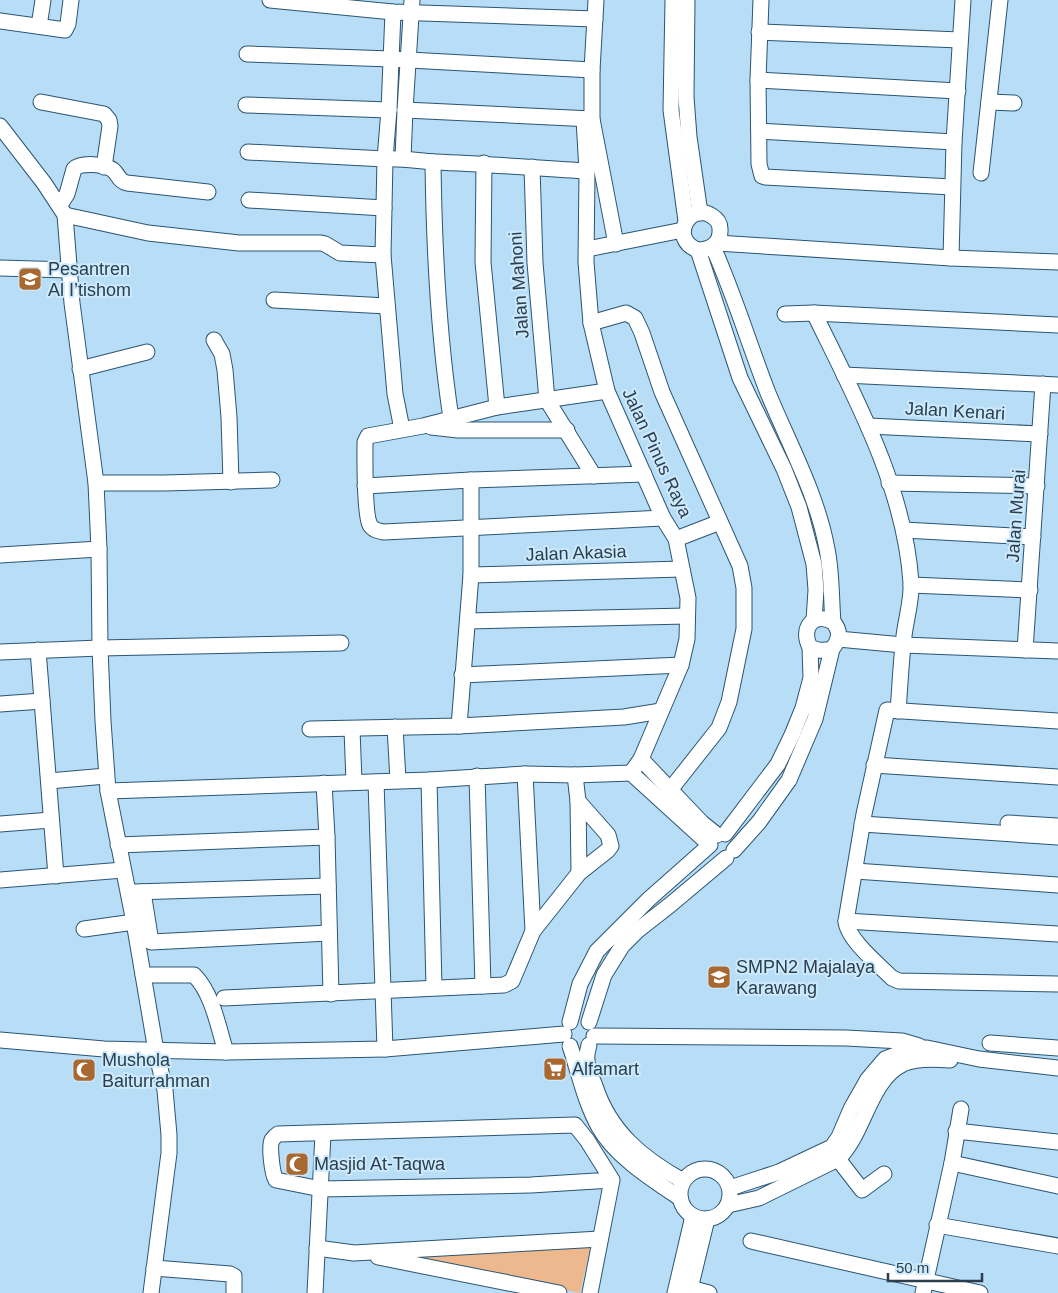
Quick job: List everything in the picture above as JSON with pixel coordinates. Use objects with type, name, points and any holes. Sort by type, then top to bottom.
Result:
[{"type":"street","points":[[39,26],[43,0]]},
{"type":"street","points":[[0,21],[65,30],[68,24],[70,0]]},
{"type":"street","points":[[270,0],[393,12],[411,6],[595,19]]},
{"type":"street","points":[[596,0],[588,119],[616,244]]},
{"type":"street","points":[[687,0],[677,10],[679,97],[672,110],[700,213]]},
{"type":"street","points":[[761,0],[758,80],[760,174],[765,178],[952,187]]},
{"type":"street","points":[[950,258],[954,142],[963,0]]},
{"type":"street","points":[[981,173],[1000,0]]},
{"type":"street","points":[[403,158],[404,110],[411,6]]},
{"type":"street","points":[[393,12],[385,159],[383,255],[395,394],[402,429]]},
{"type":"street","points":[[759,32],[960,40]]},
{"type":"street","points":[[247,54],[391,59],[592,70]]},
{"type":"street","points":[[758,80],[958,91]]},
{"type":"street","points":[[41,102],[104,114],[109,120],[110,126],[104,167]]},
{"type":"street","points":[[989,102],[1014,103]]},
{"type":"street","points":[[246,105],[389,110]]},
{"type":"street","points":[[404,110],[588,119]]},
{"type":"street","name":"Jalan Pinus Raya","points":[[588,119],[587,249],[591,324],[607,391],[663,518],[676,539],[688,598],[687,639],[682,665],[641,759],[631,773]]},
{"type":"street","points":[[0,126],[62,210],[148,233],[239,243],[325,244],[340,253],[383,255]]},
{"type":"street","points":[[759,131],[954,142]]},
{"type":"street","points":[[248,152],[385,159],[403,158],[433,162],[484,163],[587,171]]},
{"type":"street","points":[[433,162],[436,279],[451,418]]},
{"type":"street","points":[[484,163],[483,262],[497,407]]},
{"type":"street","points":[[685,163],[684,238],[689,245],[1058,262]]},
{"type":"street","points":[[208,192],[127,183],[119,180],[112,170],[87,164],[76,166],[62,210],[80,369],[96,483],[100,648],[108,791],[123,870],[136,892],[151,942],[329,933]]},
{"type":"street","name":"Jalan Mahoni","points":[[532,168],[535,264],[548,400]]},
{"type":"street","points":[[250,200],[384,208]]},
{"type":"street","points":[[587,249],[616,244],[684,226],[692,215],[700,213],[709,214],[716,219],[720,226],[720,235],[709,246]]},
{"type":"street","points":[[683,1181],[644,1157],[608,1117],[600,1101],[586,1061],[590,1034],[604,975],[622,946],[638,930],[730,854],[759,822],[789,780],[815,719],[835,636],[830,563],[827,547],[806,504],[784,469],[740,378],[709,246]]},
{"type":"street","points":[[709,246],[726,277],[769,393],[804,473],[816,590],[814,620]]},
{"type":"street","points":[[0,268],[69,270]]},
{"type":"street","points":[[274,300],[387,306]]},
{"type":"street","points":[[785,314],[814,313],[1058,325]]},
{"type":"street","points":[[814,313],[868,426],[889,483],[904,530],[911,585],[898,645],[892,711],[874,765],[863,819],[846,921],[849,931],[892,978],[899,981],[1058,984]]},
{"type":"street","points":[[591,324],[626,314],[635,318],[647,346],[662,392],[740,566],[744,588],[744,629],[738,667],[729,702],[719,728],[670,790]]},
{"type":"street","points":[[214,340],[222,354],[225,370],[231,482]]},
{"type":"street","points":[[80,369],[147,352]]},
{"type":"street","points":[[844,375],[1051,384]]},
{"type":"street","name":"Jalan Murai","points":[[1025,650],[1040,434],[1051,384]]},
{"type":"street","points":[[607,391],[497,407],[423,426],[368,436],[365,442],[365,486],[370,524],[375,530],[384,532],[663,518]]},
{"type":"street","points":[[548,400],[594,476]]},
{"type":"street","points":[[423,426],[458,430],[567,430]]},
{"type":"street","name":"Jalan Kenari","points":[[868,426],[1040,434]]},
{"type":"street","points":[[365,486],[644,474]]},
{"type":"street","points":[[96,483],[272,480]]},
{"type":"street","points":[[459,726],[471,575],[471,480]]},
{"type":"street","points":[[889,483],[1037,486]]},
{"type":"street","points":[[676,539],[720,522]]},
{"type":"street","points":[[904,530],[1033,537]]},
{"type":"street","points":[[0,555],[99,549]]},
{"type":"street","name":"Jalan Akasia","points":[[471,575],[682,569]]},
{"type":"street","points":[[911,585],[1030,590]]},
{"type":"street","points":[[468,621],[687,616]]},
{"type":"street","points":[[680,1198],[645,1175],[622,1155],[599,1128],[586,1098],[568,1034],[580,984],[597,951],[649,899],[717,838],[778,764],[803,708],[811,678],[810,647],[806,636],[806,629],[814,620],[820,618],[835,636]]},
{"type":"street","points":[[835,636],[878,636],[898,645],[1058,651]]},
{"type":"street","points":[[810,647],[824,651],[835,636]]},
{"type":"street","points":[[0,652],[341,643]]},
{"type":"street","points":[[38,650],[56,876]]},
{"type":"street","points":[[462,675],[682,665]]},
{"type":"street","points":[[0,704],[42,701]]},
{"type":"street","points":[[310,729],[459,726],[624,717],[662,711]]},
{"type":"street","points":[[892,711],[1058,721]]},
{"type":"street","points":[[395,727],[398,780]]},
{"type":"street","points":[[352,729],[354,782]]},
{"type":"street","points":[[641,759],[717,838]]},
{"type":"street","points":[[874,765],[1058,777]]},
{"type":"street","points":[[108,791],[429,780],[525,774],[631,773],[717,838],[732,838],[735,845],[730,854],[718,857],[712,852],[717,838]]},
{"type":"street","points":[[525,774],[533,931]]},
{"type":"street","points":[[575,775],[578,801],[578,873]]},
{"type":"street","points":[[49,782],[106,776]]},
{"type":"street","points":[[477,776],[483,986]]},
{"type":"street","points":[[429,780],[434,987]]},
{"type":"street","points":[[376,782],[385,1049]]},
{"type":"street","points":[[324,783],[331,994]]},
{"type":"street","points":[[224,998],[504,985],[512,981],[533,931],[578,873],[608,850],[611,843],[608,835],[578,801]]},
{"type":"street","points":[[863,819],[1058,826]]},
{"type":"street","points":[[863,819],[1058,837]]},
{"type":"street","points":[[0,821],[51,820]]},
{"type":"street","points":[[118,845],[327,837]]},
{"type":"street","points":[[0,880],[123,870]]},
{"type":"street","points":[[855,872],[1058,885]]},
{"type":"street","points":[[136,892],[328,886]]},
{"type":"street","points":[[136,892],[134,922],[156,1052],[165,1090],[169,1135],[169,1153],[151,1293]]},
{"type":"street","points":[[846,921],[1058,934]]},
{"type":"street","points":[[84,928],[134,922]]},
{"type":"street","points":[[143,975],[194,975],[200,982],[209,1000],[226,1052]]},
{"type":"street","points":[[0,1040],[56,1046],[156,1052],[385,1049],[568,1034],[579,1019],[590,1034]]},
{"type":"street","points":[[568,1034],[580,1048],[590,1034]]},
{"type":"street","points":[[590,1034],[846,1038],[902,1041],[915,1044],[921,1048],[979,1059],[1058,1068]]},
{"type":"street","points":[[990,1043],[1058,1048]]},
{"type":"street","points":[[728,1205],[759,1198],[835,1153],[839,1137],[851,1109],[868,1078],[885,1059],[906,1051],[927,1048]]},
{"type":"street","points":[[730,1188],[835,1153],[844,1153],[863,1121],[885,1077],[904,1063],[931,1059],[979,1059]]},
{"type":"street","points":[[924,1287],[952,1163],[961,1109]]},
{"type":"street","points":[[590,1293],[612,1180],[578,1126],[572,1124],[323,1134],[278,1134],[273,1138],[271,1144],[273,1175],[276,1180],[321,1189],[531,1185],[612,1180]]},
{"type":"street","points":[[956,1131],[1058,1142]]},
{"type":"street","points":[[315,1293],[323,1134]]},
{"type":"street","points":[[835,1153],[862,1190],[884,1174]]},
{"type":"street","points":[[952,1163],[1058,1186]]},
{"type":"street","points":[[704,1168],[713,1169],[727,1180],[731,1197],[723,1212],[715,1217],[700,1218],[687,1212],[680,1198],[680,1190],[688,1174],[704,1168]]},
{"type":"street","points":[[700,1218],[690,1291],[709,1293]]},
{"type":"street","points":[[675,1293],[700,1218]]},
{"type":"street","points":[[937,1225],[1058,1246]]},
{"type":"street","points":[[354,1253],[600,1239]]},
{"type":"street","points":[[751,1241],[924,1287],[980,1293]]},
{"type":"street","points":[[317,1248],[354,1253],[559,1293]]},
{"type":"street","points":[[154,1268],[230,1274],[235,1279],[234,1293]]},
{"type":"shaded area","points":[[591,1244],[580,1293],[378,1254]]},
{"type":"place","name":"Pesantren Al I’tishom","points":[[30,279]]},
{"type":"place","name":"SMPN2 Majalaya Karawang","points":[[719,977]]},
{"type":"place","name":"Alfamart","points":[[555,1069]]},
{"type":"place","name":"Mushola Baiturrahman","points":[[84,1070]]},
{"type":"place","name":"Masjid At-Taqwa","points":[[297,1164]]}]
